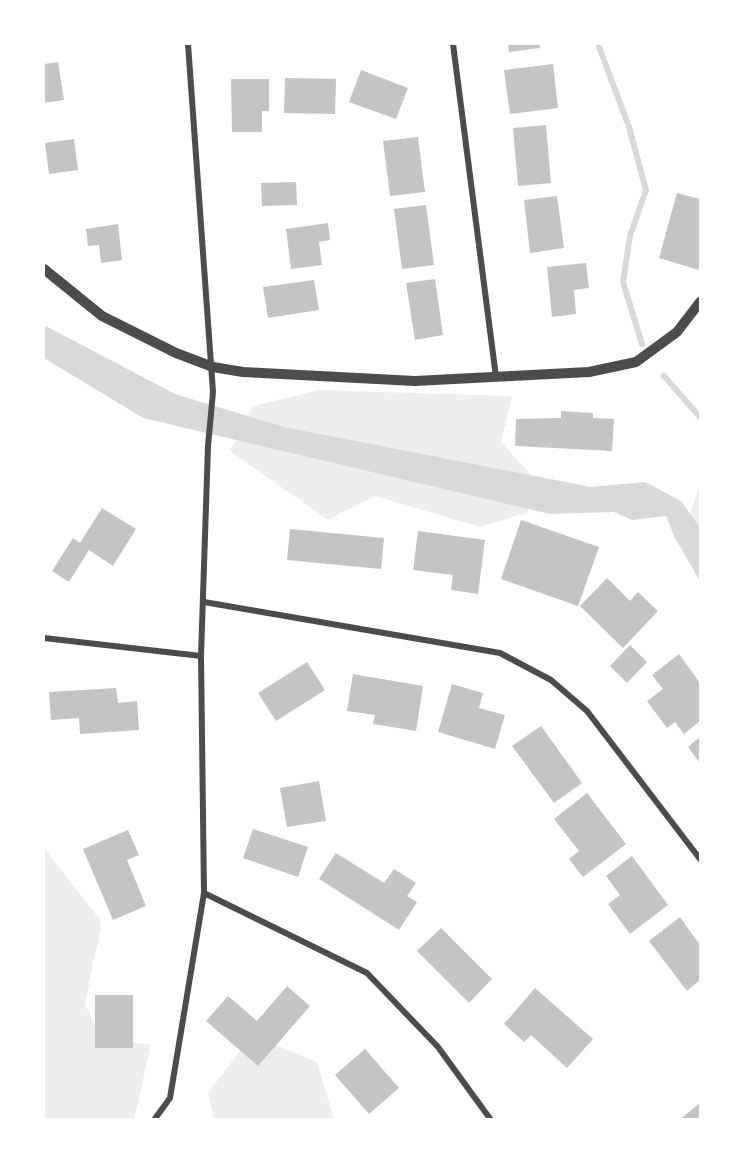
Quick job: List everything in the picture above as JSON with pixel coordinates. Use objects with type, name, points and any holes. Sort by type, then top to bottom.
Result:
[{"type":"street","points":[[154,1119],[170,1098],[204,893],[201,656],[213,367],[188,44]]},
{"type":"street","points":[[453,44],[496,376]]},
{"type":"street","points":[[44,270],[102,316],[176,353],[213,367],[243,372],[415,381],[589,372],[636,362],[677,332],[700,302]]},
{"type":"street","points":[[204,602],[500,653],[551,680],[587,711],[700,859]]},
{"type":"street","points":[[44,638],[201,656]]},
{"type":"street","points":[[204,893],[367,973],[438,1047],[491,1119]]},
{"type":"shaded area","points":[[44,325],[175,394],[284,427],[591,487],[645,482],[681,501],[700,528],[700,581],[675,538],[666,516],[632,520],[614,512],[550,514],[143,418],[44,358]]},
{"type":"shaded area","points":[[319,390],[512,396],[501,442],[535,479],[527,513],[480,527],[375,496],[328,520],[230,451],[253,406]]},
{"type":"shaded area","points":[[700,484],[700,538],[689,517]]},
{"type":"shaded area","points":[[44,848],[102,922],[85,1004],[100,1036],[151,1045],[134,1119],[44,1119]]},
{"type":"shaded area","points":[[252,1035],[317,1062],[334,1119],[214,1119],[208,1093]]},
{"type":"building","points":[[508,44],[540,44],[540,48],[509,52]]},
{"type":"building","points":[[58,62],[64,100],[44,103],[44,64]]},
{"type":"building","points":[[553,64],[558,108],[510,114],[504,70]]},
{"type":"building","points":[[361,70],[408,88],[396,119],[349,102]]},
{"type":"building","points":[[285,78],[336,79],[335,114],[284,113]]},
{"type":"building","points":[[231,79],[269,79],[269,111],[262,111],[262,132],[232,132]]},
{"type":"building","points":[[546,125],[551,183],[518,186],[513,128]]},
{"type":"building","points":[[418,137],[425,192],[390,196],[383,141]]},
{"type":"building","points":[[74,139],[78,170],[49,174],[45,143]]},
{"type":"building","points":[[296,182],[297,205],[262,206],[261,183]]},
{"type":"building","points":[[677,193],[700,199],[699,270],[659,258]]},
{"type":"building","points":[[557,196],[564,248],[530,253],[524,200]]},
{"type":"building","points":[[426,205],[434,265],[402,269],[394,209]]},
{"type":"building","points":[[328,223],[330,240],[319,242],[322,265],[291,269],[286,229]]},
{"type":"building","points":[[118,224],[122,260],[101,263],[99,245],[88,246],[86,229]]},
{"type":"building","points":[[586,263],[589,288],[574,290],[576,314],[552,317],[547,267]]},
{"type":"building","points":[[435,279],[443,335],[415,340],[406,283]]},
{"type":"building","points":[[314,280],[319,310],[268,318],[263,287]]},
{"type":"building","points":[[561,411],[593,413],[593,418],[614,419],[612,451],[515,446],[516,419],[561,418]]},
{"type":"building","points":[[102,508],[136,529],[113,566],[89,550],[69,582],[52,571],[73,538],[80,543]]},
{"type":"building","points":[[521,520],[599,547],[578,606],[501,579]]},
{"type":"building","points":[[290,529],[384,538],[381,569],[287,560]]},
{"type":"building","points":[[418,531],[485,540],[478,594],[451,590],[453,575],[413,570]]},
{"type":"building","points":[[607,578],[630,601],[638,592],[658,611],[623,648],[580,606]]},
{"type":"building","points":[[630,645],[647,662],[627,683],[610,666]]},
{"type":"building","points":[[679,654],[700,683],[700,721],[684,734],[675,722],[667,728],[647,701],[663,689],[652,675]]},
{"type":"building","points":[[307,662],[325,690],[276,721],[258,693]]},
{"type":"building","points":[[353,674],[423,686],[416,731],[373,724],[375,715],[347,711]]},
{"type":"building","points":[[452,684],[483,693],[479,708],[505,715],[495,749],[438,732]]},
{"type":"building","points":[[116,688],[118,703],[137,701],[139,730],[80,734],[79,718],[51,720],[49,692]]},
{"type":"building","points":[[541,726],[582,783],[554,803],[512,746]]},
{"type":"building","points":[[700,737],[700,763],[688,747]]},
{"type":"building","points":[[319,781],[326,821],[287,827],[280,788]]},
{"type":"building","points":[[587,793],[626,844],[583,877],[569,859],[579,851],[554,819]]},
{"type":"building","points":[[253,829],[308,847],[298,877],[243,858]]},
{"type":"building","points":[[128,830],[139,855],[127,860],[146,906],[113,920],[83,849]]},
{"type":"building","points":[[336,853],[384,883],[394,869],[416,883],[407,896],[417,902],[399,930],[319,879]]},
{"type":"building","points":[[632,856],[668,905],[630,934],[608,904],[620,895],[606,876]]},
{"type":"building","points":[[680,917],[700,945],[700,980],[687,991],[649,941]]},
{"type":"building","points":[[441,928],[492,979],[469,1003],[417,951]]},
{"type":"building","points":[[287,986],[310,1006],[258,1066],[206,1021],[228,996],[257,1021]]},
{"type":"building","points":[[535,988],[593,1039],[567,1068],[531,1035],[524,1042],[504,1024]]},
{"type":"building","points":[[95,995],[133,995],[133,1048],[95,1048]]},
{"type":"building","points":[[365,1049],[399,1088],[369,1114],[335,1075]]},
{"type":"building","points":[[700,1103],[700,1120],[679,1120]]},
{"type":"waterway","points":[[598,44],[629,127],[646,190],[630,236],[623,282],[642,344]]},
{"type":"waterway","points":[[664,376],[700,417]]}]
